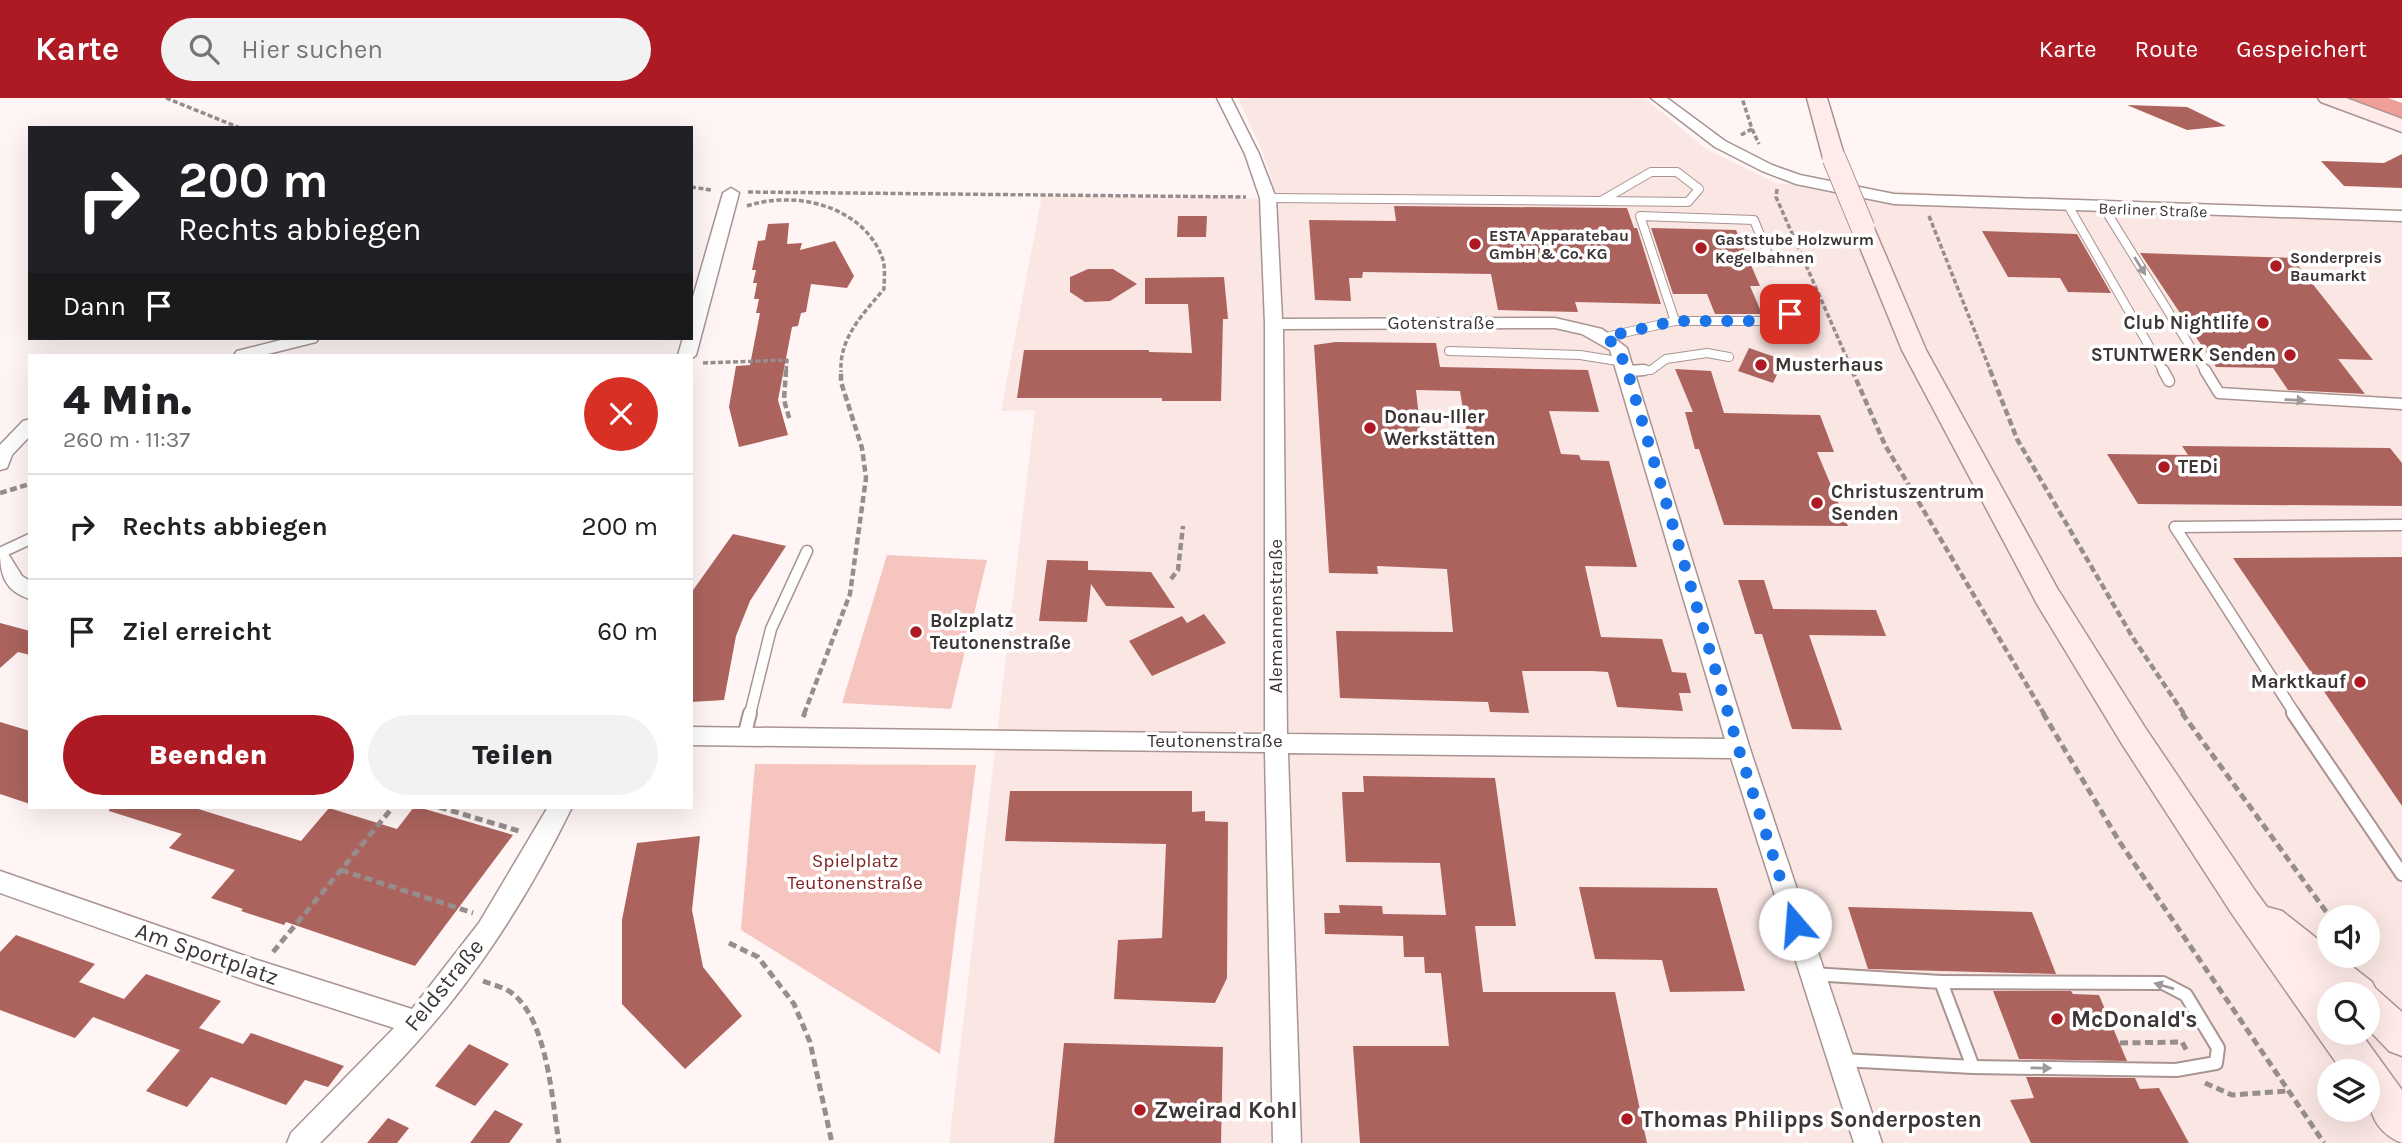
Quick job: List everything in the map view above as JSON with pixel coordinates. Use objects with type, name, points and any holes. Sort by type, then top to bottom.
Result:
[{"type":"main road","points":[[1817,98],[1834,158],[1914,350],[2041,585],[2133,735],[2244,903],[2317,1005]]},
{"type":"main road","points":[[2328,98],[2402,126]]},
{"type":"main road","points":[[2244,903],[2344,982]]},
{"type":"main road","points":[[2380,1015],[2402,1038]]},
{"type":"main road","points":[[2380,1093],[2402,1123]]},
{"type":"street","name":"Alemannenstraße","points":[[1224,98],[1252,154],[1268,198],[1274,324],[1276,741],[1287,1143]]},
{"type":"street","points":[[1658,98],[1720,144]]},
{"type":"street","name":"Berliner Straße","points":[[1720,144],[1781,174],[1905,200],[2402,216]]},
{"type":"street","points":[[693,328],[732,193]]},
{"type":"street","name":"Gotenstraße","points":[[1274,324],[1555,323],[1588,328],[1606,337]]},
{"type":"street","points":[[1606,337],[1618,348],[1625,366],[1739,750],[1868,1143]]},
{"type":"street","points":[[247,354],[302,340]]},
{"type":"street","points":[[0,463],[4,452],[28,427]]},
{"type":"street","points":[[0,555],[15,588]]},
{"type":"street","name":"Teutonenstraße","points":[[693,736],[1276,741],[1739,750]]},
{"type":"street","name":"Feldstraße","points":[[301,1143],[416,1023],[460,971],[495,920],[559,809]]},
{"type":"street","name":"Am Sportplatz","points":[[0,881],[257,972],[416,1023]]},
{"type":"lane","points":[[1268,198],[1599,202],[1688,202],[1699,189],[1677,172],[1651,172],[1599,202]]},
{"type":"lane","points":[[2069,207],[2169,381]]},
{"type":"lane","points":[[2104,208],[2219,393],[2402,404]]},
{"type":"lane","points":[[1675,321],[1640,216],[1754,220],[1771,262]]},
{"type":"lane","points":[[1606,337],[1675,321],[1779,321],[1790,314],[1783,296]]},
{"type":"lane","points":[[1448,351],[1580,355],[1651,370],[1666,359],[1707,354],[1729,357]]},
{"type":"lane","points":[[2402,525],[2175,527],[2328,766],[2402,874]]},
{"type":"lane","points":[[0,555],[28,540]]},
{"type":"lane","points":[[744,737],[771,629],[807,551]]},
{"type":"lane","points":[[1811,974],[1941,982],[2163,983],[2186,995],[2218,1048],[2216,1063],[2176,1070],[1973,1067],[1839,1060]]},
{"type":"lane","points":[[1941,982],[1973,1067]]},
{"type":"path","points":[[166,98],[235,126]]},
{"type":"path","points":[[1720,144],[1752,129],[1742,98]]},
{"type":"path","points":[[1777,183],[1776,197],[1885,445],[2119,841],[2324,1143]]},
{"type":"path","points":[[732,193],[755,191],[1268,198]]},
{"type":"path","points":[[755,191],[762,200]]},
{"type":"path","points":[[723,223],[733,222],[749,204],[762,200],[796,200],[822,206],[867,232],[883,257],[884,289],[855,324],[840,353],[841,382],[862,448],[866,478],[850,594],[795,739]]},
{"type":"path","points":[[1927,213],[1998,393],[2024,450],[2133,638],[2203,744],[2321,905]]},
{"type":"path","points":[[693,364],[787,360],[784,400],[790,421]]},
{"type":"path","points":[[0,493],[28,485]]},
{"type":"path","points":[[1171,579],[1178,570],[1183,526]]},
{"type":"path","points":[[257,972],[391,809]]},
{"type":"path","points":[[446,809],[544,838]]},
{"type":"path","points":[[341,870],[495,920]]},
{"type":"path","points":[[729,943],[758,957],[794,1004],[810,1041],[832,1143]]},
{"type":"path","points":[[460,971],[513,993],[527,1007],[542,1059],[559,1143]]},
{"type":"path","points":[[2232,1095],[2287,1091]]},
{"type":"shaded area","points":[[1238,98],[1645,98],[1706,149],[1776,183],[1940,194],[2402,210],[2402,1143],[949,1143],[1035,410],[1001,411],[1042,195],[1278,199],[1263,153]]},
{"type":"shaded area","points":[[2335,98],[2388,98],[2402,103],[2402,123]]},
{"type":"green space","name":"Bolzplatz Teutonenstraße","points":[[887,555],[987,560],[951,709],[842,703]]},
{"type":"green space","name":"Spielplatz Teutonenstraße","points":[[755,764],[976,765],[940,1054],[741,930]]},
{"type":"building","points":[[2127,105],[2187,107],[2226,126],[2187,130]]},
{"type":"building","points":[[2402,154],[2402,188],[2344,186],[2321,161],[2384,163]]},
{"type":"building","name":"ESTA Apparatebau GmbH & Co. KG","points":[[1394,206],[1627,208],[1634,228],[1637,228],[1661,304],[1575,302],[1578,312],[1498,310],[1491,274],[1363,272],[1362,278],[1349,278],[1351,301],[1315,300],[1309,220],[1396,221]]},
{"type":"building","points":[[1178,216],[1207,216],[1206,237],[1177,237]]},
{"type":"building","points":[[789,223],[787,244],[802,243],[800,250],[835,241],[854,276],[847,288],[811,284],[806,312],[801,313],[798,326],[792,327],[778,400],[788,435],[739,447],[729,407],[736,366],[750,365],[760,313],[756,313],[759,299],[754,299],[756,270],[752,270],[758,241],[765,240],[768,224]]},
{"type":"building","points":[[1651,228],[1736,230],[1760,286],[1750,286],[1762,314],[1715,314],[1707,294],[1673,294]]},
{"type":"building","points":[[1982,231],[2077,234],[2111,293],[2068,292],[2060,278],[2008,277]]},
{"type":"building","points":[[2140,253],[2292,258],[2373,360],[2338,359],[2365,394],[2288,390],[2273,368],[2216,367]]},
{"type":"building","points":[[1088,269],[1113,269],[1137,284],[1110,301],[1085,302],[1070,292],[1070,277]]},
{"type":"building","points":[[1224,277],[1228,319],[1223,319],[1221,401],[1162,401],[1162,398],[1017,398],[1024,350],[1149,350],[1192,353],[1188,304],[1145,304],[1145,278]]},
{"type":"building","points":[[1336,342],[1436,343],[1440,367],[1588,370],[1599,412],[1549,411],[1561,454],[1579,455],[1581,460],[1609,461],[1637,567],[1585,566],[1601,637],[1662,639],[1672,672],[1686,673],[1691,693],[1679,693],[1683,711],[1617,707],[1608,672],[1592,671],[1522,671],[1529,713],[1490,712],[1488,702],[1340,698],[1336,631],[1453,632],[1447,569],[1377,566],[1378,574],[1329,573],[1314,345]],"holes":[[[1416,390],[1460,391],[1469,446],[1422,445]]]},
{"type":"building","name":"Musterhaus","points":[[1749,348],[1784,360],[1773,383],[1738,371]]},
{"type":"building","points":[[1675,369],[1711,371],[1724,413],[1820,415],[1834,452],[1817,452],[1848,526],[1724,525],[1699,449],[1695,449],[1685,412],[1693,412]]},
{"type":"building","points":[[2182,446],[2390,448],[2402,463],[2402,506],[2138,504],[2107,454],[2188,455]]},
{"type":"building","points":[[733,534],[786,546],[750,601],[736,636],[724,700],[693,702],[693,590]]},
{"type":"building","name":"Marktkauf","points":[[2402,557],[2402,806],[2233,558]]},
{"type":"building","points":[[1047,560],[1088,561],[1088,570],[1151,572],[1175,608],[1106,606],[1091,584],[1087,622],[1039,621]]},
{"type":"building","points":[[1738,580],[1764,580],[1773,609],[1876,610],[1886,636],[1809,635],[1842,730],[1792,729],[1762,634],[1755,634]]},
{"type":"building","points":[[1204,614],[1226,643],[1152,676],[1129,641],[1182,616],[1187,623]]},
{"type":"building","points":[[0,623],[28,630],[28,654],[18,652],[0,668]]},
{"type":"building","points":[[0,722],[28,730],[28,803],[0,794]]},
{"type":"building","points":[[1363,776],[1495,778],[1516,926],[1475,926],[1483,992],[1615,992],[1647,1143],[1360,1143],[1353,1046],[1449,1046],[1441,973],[1425,973],[1424,957],[1404,957],[1403,936],[1325,934],[1324,913],[1340,913],[1339,905],[1382,906],[1383,914],[1446,915],[1440,863],[1346,862],[1342,792],[1364,792]]},
{"type":"building","points":[[1010,791],[1192,791],[1192,812],[1205,811],[1205,821],[1228,822],[1227,978],[1215,1003],[1114,999],[1118,940],[1162,938],[1166,844],[1005,841]]},
{"type":"building","points":[[198,809],[301,841],[328,809],[397,829],[412,809],[425,809],[513,835],[415,966],[286,922],[284,925],[241,911],[243,909],[211,898],[235,870],[169,848],[182,834],[109,811]]},
{"type":"building","points":[[700,836],[692,910],[703,967],[742,1016],[685,1069],[622,1004],[622,920],[637,843]]},
{"type":"building","points":[[1579,887],[1717,888],[1745,991],[1670,992],[1662,960],[1595,959]]},
{"type":"building","points":[[1848,907],[2032,912],[2056,974],[1868,969]]},
{"type":"building","points":[[16,935],[95,964],[79,982],[124,999],[146,974],[221,1001],[199,1028],[243,1044],[251,1033],[344,1066],[328,1087],[305,1080],[286,1105],[211,1077],[187,1107],[161,1097],[146,1091],[180,1050],[93,1017],[75,1038],[0,1010],[0,952]]},
{"type":"building","name":"McDonald's","points":[[1993,991],[2071,991],[2073,994],[2099,995],[2127,1061],[2019,1059]]},
{"type":"building","name":"Zweirad Kohl","points":[[1064,1043],[1223,1047],[1221,1143],[1054,1143]]},
{"type":"building","points":[[469,1044],[509,1064],[475,1106],[435,1086]]},
{"type":"building","points":[[2026,1077],[2135,1078],[2140,1089],[2159,1088],[2189,1143],[2031,1143],[2010,1100],[2034,1098]]},
{"type":"building","points":[[495,1110],[523,1124],[509,1143],[470,1143]]},
{"type":"building","points":[[388,1118],[409,1128],[397,1143],[367,1143]]},
{"type":"place","name":"ESTA Apparatebau GmbH & Co. KG","points":[[1475,244]]},
{"type":"place","name":"Gaststube Holzwurm Kegelbahnen","points":[[1701,248]]},
{"type":"place","name":"Sonderpreis Baumarkt","points":[[2276,266]]},
{"type":"place","name":"Club Nightlife","points":[[2263,323]]},
{"type":"place","name":"STUNTWERK Senden","points":[[2290,355]]},
{"type":"place","name":"Musterhaus","points":[[1761,365]]},
{"type":"place","name":"Donau-Iller Werkstätten","points":[[1370,428]]},
{"type":"place","name":"TEDi","points":[[2164,467]]},
{"type":"place","name":"Christuszentrum Senden","points":[[1817,503]]},
{"type":"place","name":"Bolzplatz Teutonenstraße","points":[[916,632]]},
{"type":"place","name":"Marktkauf","points":[[2360,682]]},
{"type":"place","name":"McDonald's","points":[[2057,1019]]},
{"type":"place","name":"Zweirad Kohl","points":[[1140,1110]]},
{"type":"place","name":"Thomas Philipps Sonderposten","points":[[1627,1119]]},
{"type":"route","points":[[1790,314],[1779,321],[1675,321],[1606,337],[1618,348],[1627,370],[1739,750],[1795,924]]}]
